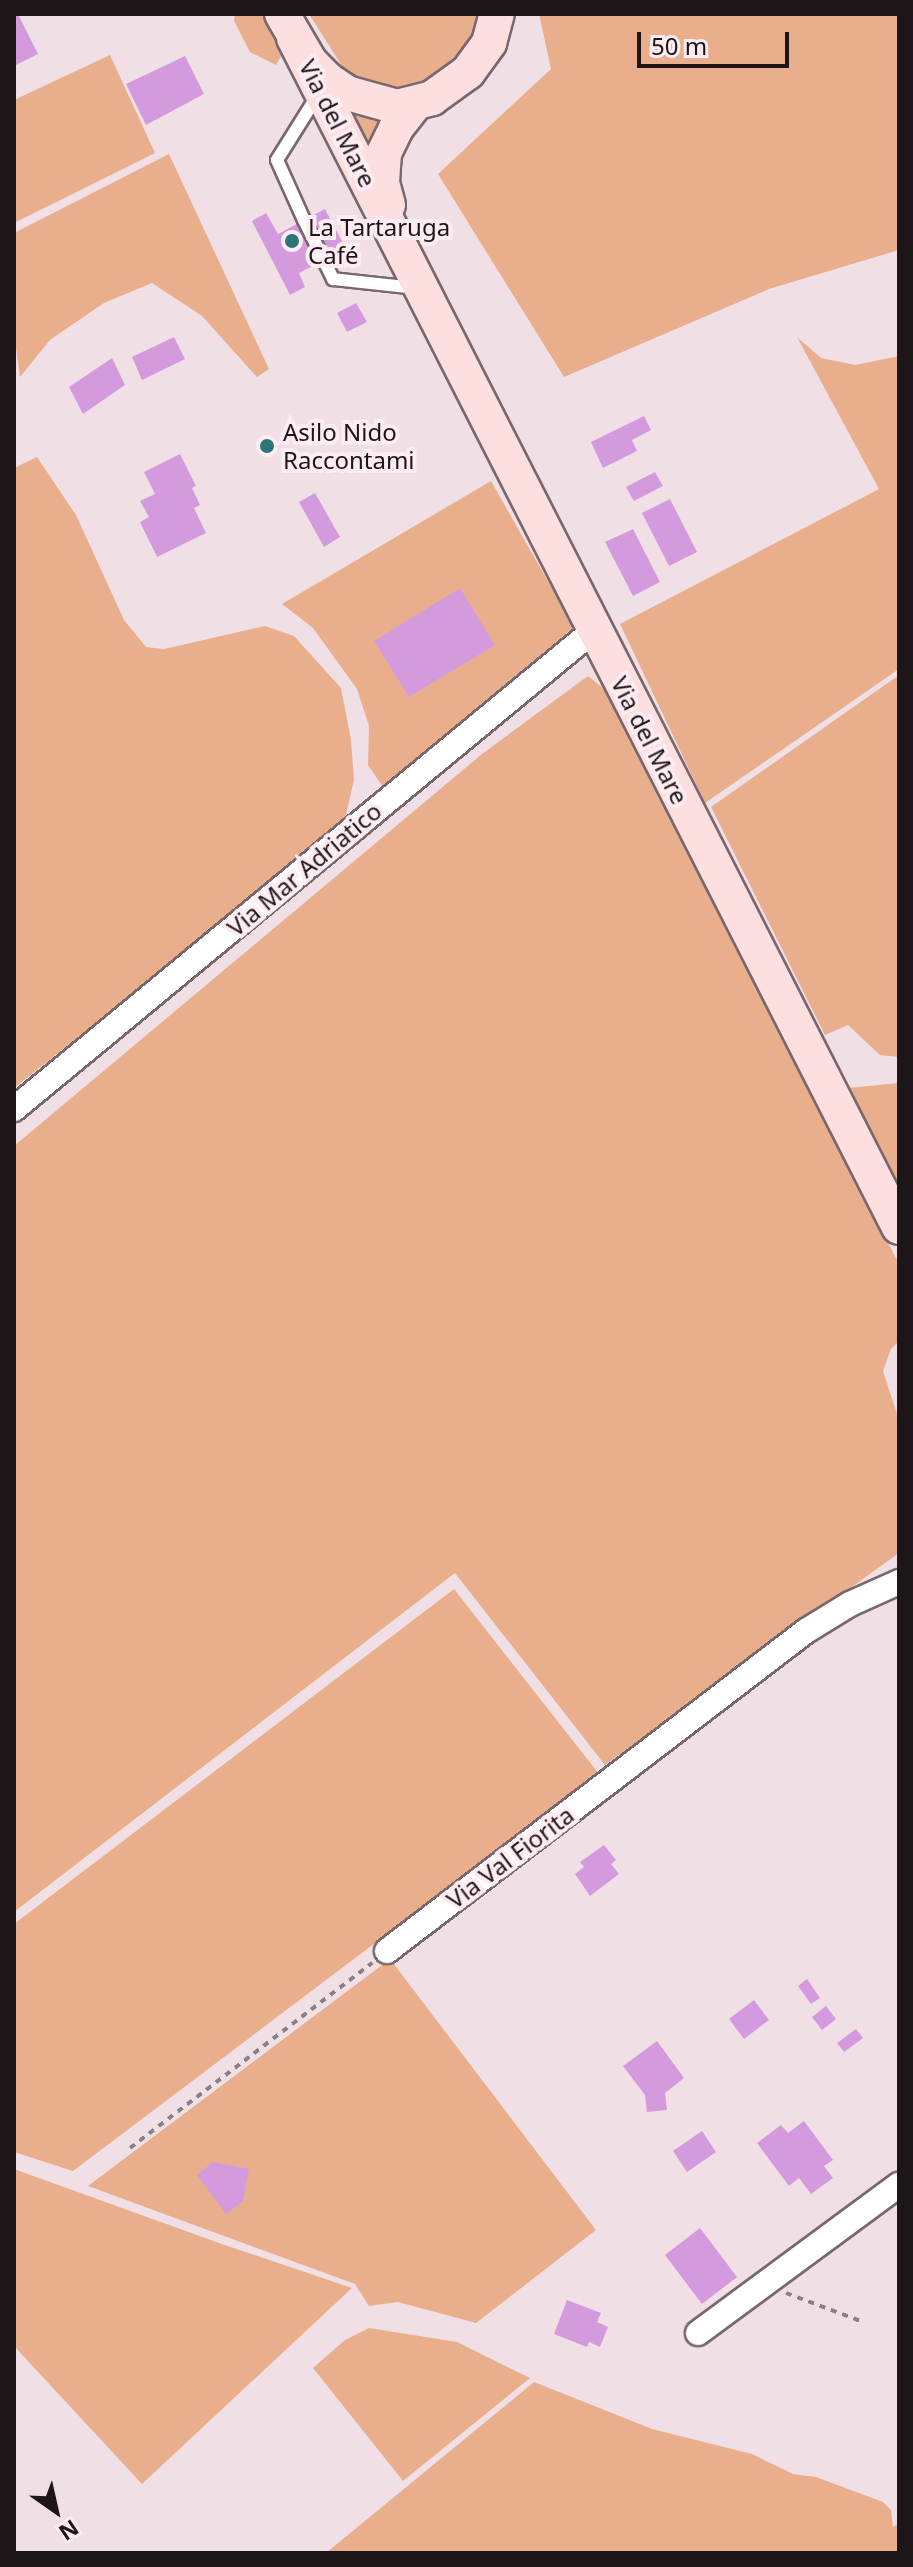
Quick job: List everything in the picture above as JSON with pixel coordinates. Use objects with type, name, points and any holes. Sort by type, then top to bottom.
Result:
[{"type":"main road","name":"Via del Mare","points":[[288,26],[319,72],[347,93],[389,107],[413,106],[441,93],[474,65],[489,43],[497,14]]},
{"type":"main road","name":"Via del Mare","points":[[288,26],[899,1227]]},
{"type":"main road","name":"Via del Mare","points":[[404,251],[382,182],[382,161],[390,139],[413,106]]},
{"type":"street","name":"Via Mar Adriatico","points":[[14,1109],[594,630]]},
{"type":"street","name":"Via Val Fiorita","points":[[387,1951],[806,1631],[850,1604],[899,1582]]},
{"type":"street","points":[[698,2333],[899,2185]]},
{"type":"lane","points":[[321,91],[277,160],[333,279],[422,289]]},
{"type":"path","points":[[130,2148],[387,1951]]},
{"type":"path","points":[[765,2285],[861,2321]]},
{"type":"shaded area","points":[[235,14],[268,14],[284,51],[276,65],[250,52],[234,21]]},
{"type":"shaded area","points":[[309,14],[485,14],[476,48],[411,92],[376,89],[347,74]]},
{"type":"shaded area","points":[[539,14],[899,14],[899,250],[769,289],[564,377],[438,174],[551,69]]},
{"type":"shaded area","points":[[110,55],[155,153],[14,223],[14,100]]},
{"type":"shaded area","points":[[341,97],[402,116],[372,163]]},
{"type":"shaded area","points":[[169,154],[269,369],[257,377],[202,316],[152,283],[104,303],[50,340],[20,377],[14,334],[14,233]]},
{"type":"shaded area","points":[[797,337],[821,358],[855,365],[899,356],[899,669],[705,803],[620,624],[879,489]]},
{"type":"shaded area","points":[[37,457],[76,515],[124,620],[146,647],[164,649],[265,626],[294,636],[341,688],[351,740],[354,780],[343,827],[14,1088],[14,468]]},
{"type":"shaded area","points":[[491,481],[574,627],[383,787],[368,765],[369,726],[357,689],[313,628],[282,604]]},
{"type":"shaded area","points":[[899,675],[899,1057],[880,1055],[848,1025],[825,1035],[711,807]]},
{"type":"shaded area","points":[[588,676],[608,692],[899,1264],[899,1341],[891,1349],[883,1371],[899,1420],[899,1553],[605,1765],[455,1573],[14,1912],[14,1146],[482,754]]},
{"type":"shaded area","points":[[899,1083],[899,1187],[848,1088]]},
{"type":"shaded area","points":[[454,1589],[599,1774],[73,2171],[14,2152],[14,1924]]},
{"type":"shaded area","points":[[390,1959],[596,2230],[476,2323],[398,2302],[369,2306],[355,2284],[88,2186]]},
{"type":"shaded area","points":[[14,2169],[352,2288],[142,2484],[14,2346]]},
{"type":"shaded area","points":[[369,2328],[457,2342],[530,2378],[403,2481],[313,2368],[345,2340]]},
{"type":"shaded area","points":[[534,2382],[652,2429],[752,2454],[793,2474],[816,2477],[883,2502],[891,2510],[893,2527],[899,2523],[899,2553],[326,2553]]},
{"type":"building","points":[[14,14],[18,14],[38,54],[14,66]]},
{"type":"building","points":[[185,56],[204,94],[146,125],[126,84]]},
{"type":"building","points":[[325,209],[346,249],[299,273],[305,287],[290,295],[252,221],[266,213],[278,234]]},
{"type":"building","points":[[356,303],[367,322],[347,332],[337,313]]},
{"type":"building","points":[[174,337],[185,359],[142,380],[132,357]]},
{"type":"building","points":[[112,358],[125,385],[83,414],[69,387]]},
{"type":"building","points":[[644,416],[651,430],[632,440],[637,451],[603,468],[591,442]]},
{"type":"building","points":[[180,454],[196,486],[192,488],[200,505],[194,508],[206,533],[157,557],[140,522],[149,517],[140,501],[155,494],[144,472]]},
{"type":"building","points":[[655,472],[663,486],[634,501],[626,487]]},
{"type":"building","points":[[315,493],[340,537],[324,547],[299,502]]},
{"type":"building","points":[[670,499],[697,552],[669,566],[642,513]]},
{"type":"building","points":[[633,529],[660,582],[633,596],[605,542]]},
{"type":"building","points":[[460,588],[495,645],[409,697],[374,641]]},
{"type":"building","points":[[604,1845],[616,1860],[611,1864],[619,1874],[590,1896],[575,1874],[584,1867],[580,1862]]},
{"type":"building","points":[[807,1979],[820,1998],[811,2004],[798,1986]]},
{"type":"building","points":[[754,2000],[769,2020],[744,2039],[729,2019]]},
{"type":"building","points":[[826,2006],[836,2019],[822,2030],[812,2017]]},
{"type":"building","points":[[856,2029],[863,2038],[844,2052],[837,2043]]},
{"type":"building","points":[[657,2041],[684,2078],[665,2093],[667,2110],[647,2112],[645,2095],[623,2066]]},
{"type":"building","points":[[804,2121],[833,2160],[824,2166],[833,2178],[811,2194],[799,2178],[789,2186],[757,2143],[781,2125],[788,2133]]},
{"type":"building","points":[[702,2131],[716,2152],[687,2172],[673,2151]]},
{"type":"building","points":[[213,2162],[249,2169],[243,2201],[226,2214],[197,2175]]},
{"type":"building","points":[[700,2228],[737,2277],[702,2304],[665,2255]]},
{"type":"building","points":[[567,2300],[601,2313],[597,2322],[608,2327],[600,2347],[589,2342],[587,2347],[554,2334]]},
{"type":"place","name":"La Tartaruga Café","points":[[292,241]]},
{"type":"place","name":"Asilo Nido Raccontami","points":[[267,446]]}]
